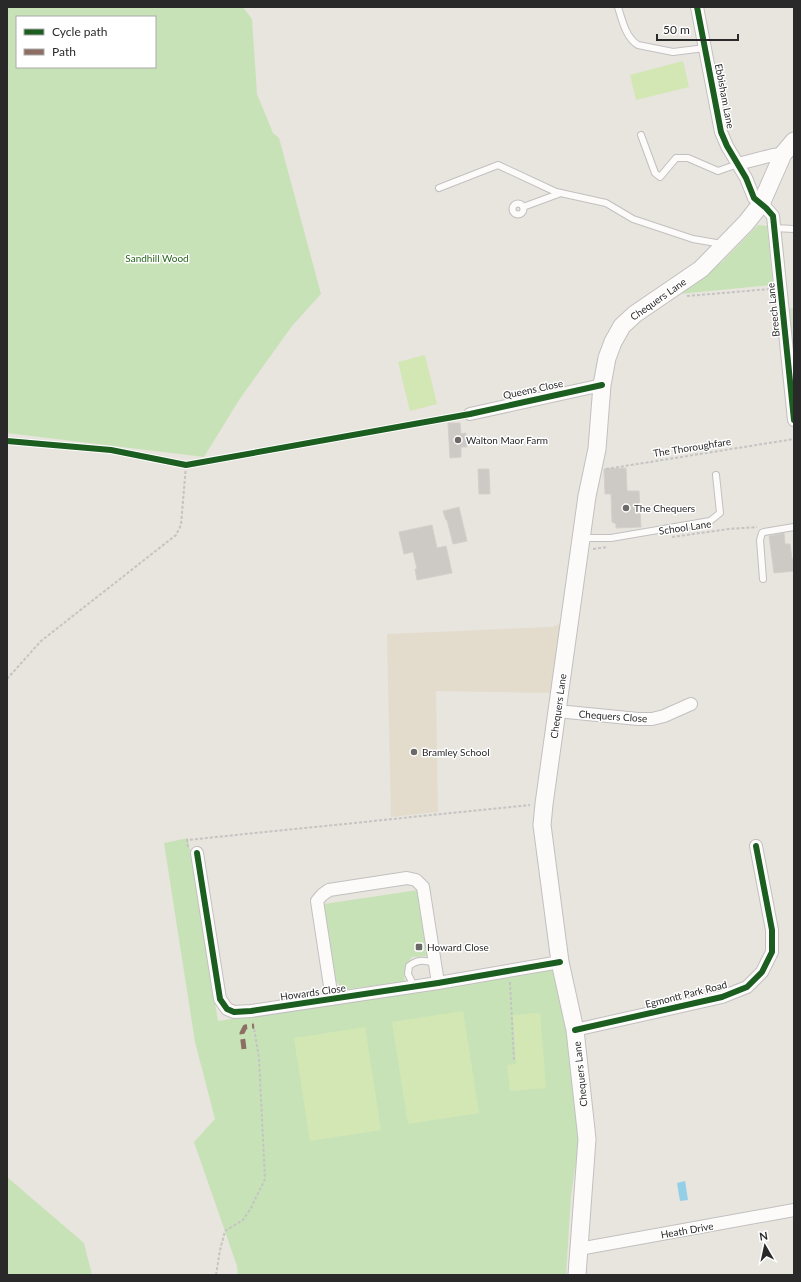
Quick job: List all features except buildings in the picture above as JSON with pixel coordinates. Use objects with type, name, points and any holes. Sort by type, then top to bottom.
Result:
[{"type":"main road","name":"Chequers Lane","points":[[577,1275],[587,1140],[575,1030],[560,962],[542,825],[581,544],[592,472],[597,450],[602,385],[607,358],[613,342],[622,326],[635,314],[701,269],[746,223],[761,204],[789,147]]},
{"type":"street","name":"Ebbisham Lane","points":[[697,7],[722,132],[727,146],[738,164],[754,198],[761,204]]},
{"type":"street","points":[[738,164],[773,155],[789,147]]},
{"type":"street","name":"Breech Lane","points":[[761,204],[773,216],[794,420]]},
{"type":"street","name":"Queens Close","points":[[470,414],[602,385]]},
{"type":"street","name":"Chequers Close","points":[[557,711],[652,719],[664,716],[691,704]]},
{"type":"street","name":"Egmontt Park Road","points":[[575,1030],[722,997],[747,987],[762,972],[772,952],[772,930],[756,846]]},
{"type":"street","name":"Howards Close","points":[[197,853],[220,999],[227,1009],[234,1012],[251,1011],[438,983],[560,962]]},
{"type":"street","name":"Howards Close","points":[[332,999],[317,901],[322,894],[328,890],[407,878],[416,880],[423,887],[438,983]]},
{"type":"street","name":"Heath Drive","points":[[579,1249],[794,1210]]},
{"type":"lane","points":[[618,7],[627,32],[633,42],[638,46],[673,52],[705,48]]},
{"type":"lane","points":[[641,135],[655,173],[660,177],[676,158],[688,158],[718,171],[738,164]]},
{"type":"lane","points":[[439,188],[498,165],[556,192],[606,204],[633,219],[693,239],[726,245]]},
{"type":"lane","points":[[523,207],[561,193]]},
{"type":"lane","points":[[774,228],[794,229]]},
{"type":"lane","points":[[581,544],[710,521],[720,513],[716,475]]},
{"type":"lane","points":[[763,579],[760,540],[762,533],[794,527]]},
{"type":"lane","points":[[414,986],[408,974],[409,966],[416,961],[424,960],[434,964]]},
{"type":"path","points":[[681,296],[774,288],[781,290]]},
{"type":"path","points":[[7,679],[41,641],[176,535],[181,525],[186,465]]},
{"type":"path","points":[[581,544],[613,547]]},
{"type":"path","points":[[197,853],[189,852],[187,840],[544,804]]},
{"type":"path","points":[[509,971],[514,1061]]},
{"type":"path","points":[[216,1275],[220,1250],[226,1231],[243,1220],[252,1208],[265,1180],[259,1058],[251,1011]]},
{"type":"shaded area","name":"Bramley School","points":[[567,621],[557,693],[436,691],[438,812],[391,817],[387,634],[552,627]]},
{"type":"green space","name":"Sandhill Wood","points":[[7,7],[243,7],[252,19],[257,94],[273,133],[279,138],[321,294],[292,326],[239,400],[204,457],[7,433]]},
{"type":"green space","points":[[683,61],[689,87],[636,100],[630,75]]},
{"type":"green space","points":[[758,225],[767,226],[773,285],[679,294],[722,262]]},
{"type":"green space","points":[[794,308],[794,381],[786,309]]},
{"type":"green space","points":[[425,355],[437,404],[410,411],[398,362]]},
{"type":"green space","points":[[188,838],[218,1021],[554,969],[566,1029],[579,1140],[571,1196],[566,1275],[238,1275],[237,1266],[194,1142],[215,1119],[195,1042],[164,843]]},
{"type":"green space","points":[[418,890],[429,956],[412,957],[405,969],[405,982],[348,989],[341,987],[335,980],[324,904]]},
{"type":"green space","points":[[463,1011],[479,1113],[408,1124],[392,1022]]},
{"type":"green space","points":[[540,1013],[546,1088],[510,1091],[507,1065],[516,1064],[513,1015]]},
{"type":"green space","points":[[365,1027],[381,1130],[310,1141],[294,1038]]},
{"type":"green space","points":[[7,1177],[84,1243],[92,1275],[7,1275]]},
{"type":"water","points":[[685,1181],[688,1200],[680,1201],[677,1183]]},
{"type":"marked path","points":[[244,1049],[242,1033],[245,1027],[254,1026]]},
{"type":"cycle path","points":[[697,7],[721,132],[727,146],[746,178],[754,198],[773,216],[794,420]]},
{"type":"cycle path","points":[[7,441],[111,450],[186,465],[470,414],[602,385]]},
{"type":"cycle path","points":[[575,1030],[722,997],[747,987],[762,972],[772,952],[772,930],[756,846]]},
{"type":"cycle path","points":[[197,853],[220,999],[227,1009],[234,1012],[251,1011],[438,983],[560,962]]},
{"type":"place","name":"Walton Maor Farm","points":[[458,440]]},
{"type":"place","name":"The Chequers","points":[[626,508]]},
{"type":"place","name":"Bramley School","points":[[414,752]]},
{"type":"place","name":"Howard Close","points":[[419,947]]}]
